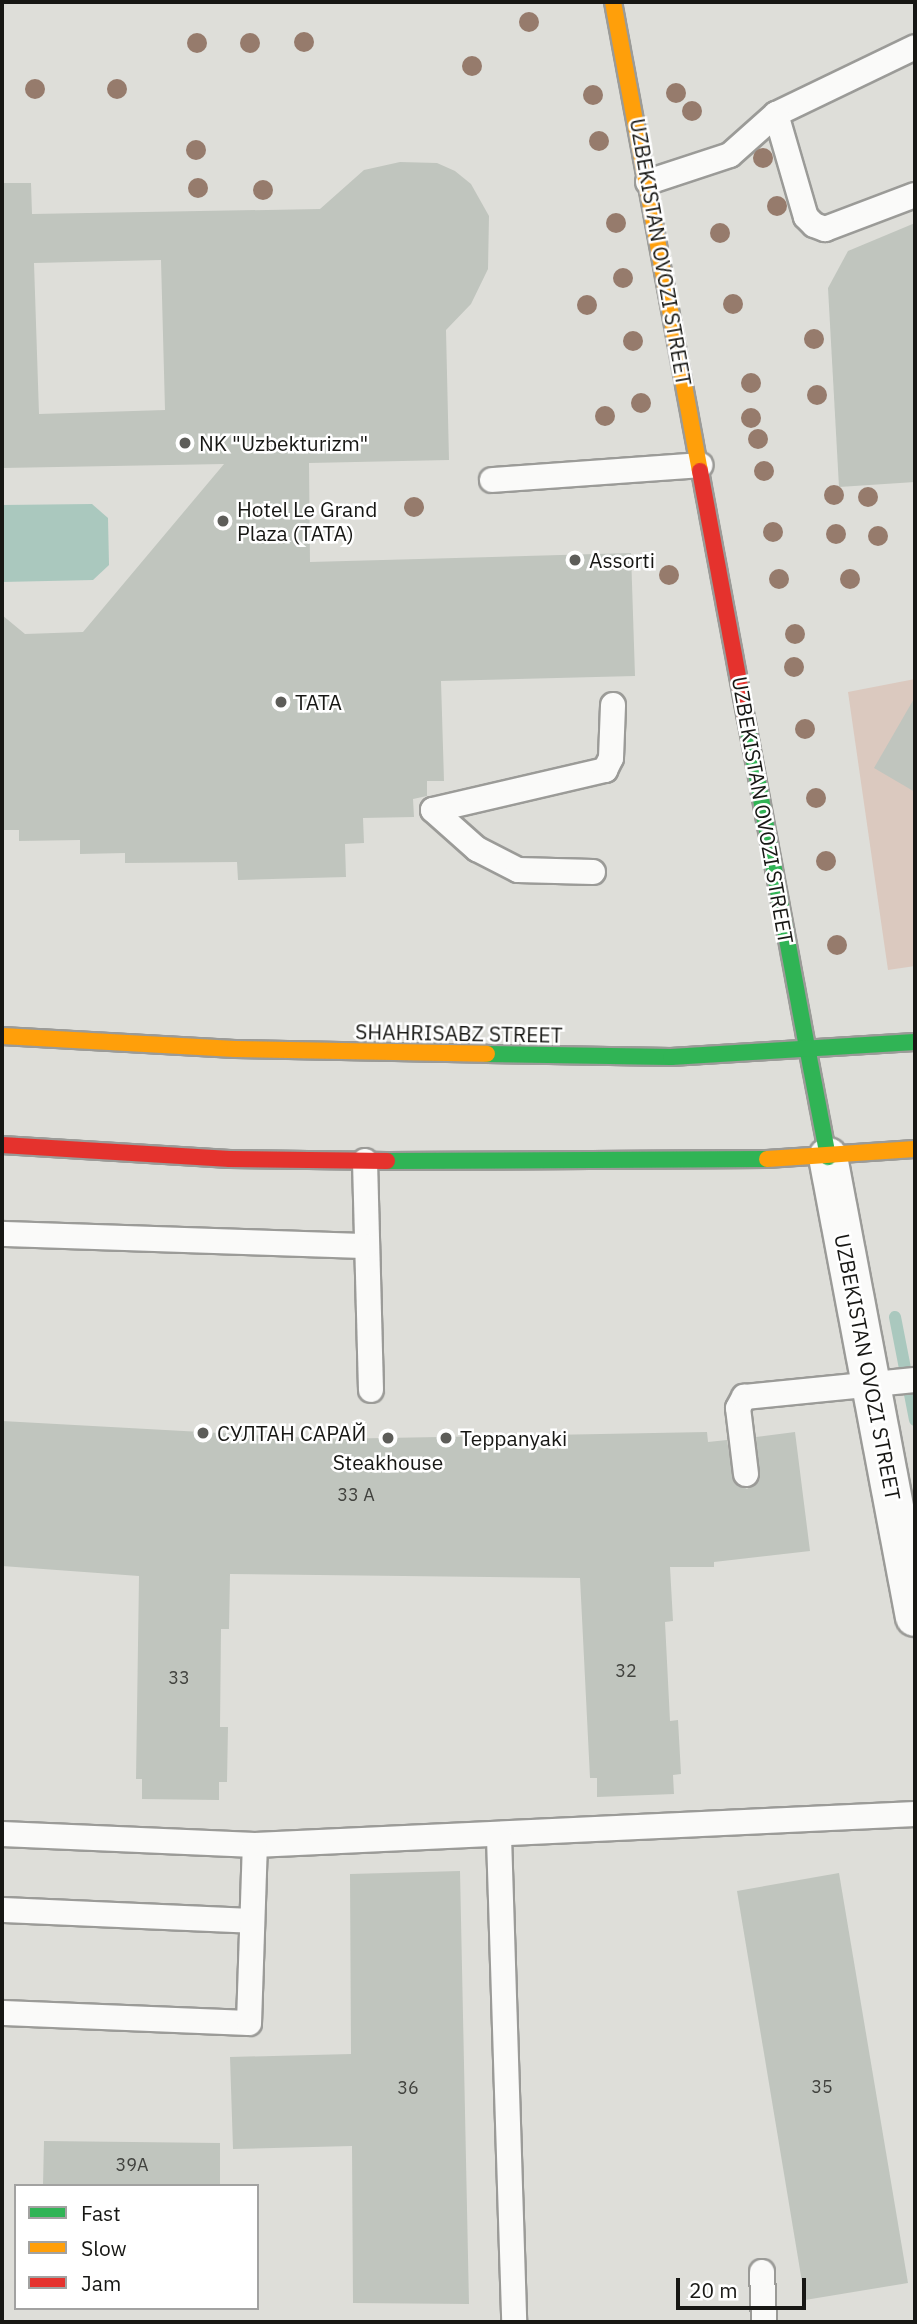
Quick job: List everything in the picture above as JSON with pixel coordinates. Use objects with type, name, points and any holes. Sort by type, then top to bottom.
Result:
[{"type":"main road","name":"UZBEKISTAN OVOZI STREET","points":[[613,2],[828,1157]]},
{"type":"main road","name":"SHAHRISABZ STREET","points":[[2,1036],[453,1054],[671,1057],[808,1052],[915,1042]]},
{"type":"main road","points":[[2,1145],[365,1161],[828,1157],[915,1149]]},
{"type":"street","name":"UZBEKISTAN OVOZI STREET","points":[[828,1157],[872,1384],[908,1544],[915,1617]]},
{"type":"lane","points":[[648,182],[730,155],[776,114],[915,47]]},
{"type":"lane","points":[[776,114],[806,218],[814,225],[825,229],[915,195]]},
{"type":"lane","points":[[492,480],[700,465]]},
{"type":"lane","points":[[593,872],[518,870],[477,849],[433,810],[605,770],[611,758],[613,705]]},
{"type":"lane","points":[[365,1161],[371,1390]]},
{"type":"lane","points":[[2,1234],[366,1246]]},
{"type":"lane","points":[[746,1474],[738,1408],[744,1397],[915,1380]]},
{"type":"lane","points":[[2,1834],[255,1845],[499,1837],[915,1814]]},
{"type":"lane","points":[[499,1837],[514,2322]]},
{"type":"lane","points":[[2,2013],[248,2024],[255,1845]]},
{"type":"lane","points":[[2,1910],[251,1920]]},
{"type":"lane","points":[[762,2272],[764,2322]]},
{"type":"shaded area","points":[[92,504],[108,518],[109,565],[93,580],[2,582],[2,505]]},
{"type":"shaded area","points":[[915,679],[915,966],[888,970],[848,692]]},
{"type":"building","name":"Hotel Le Grand Plaza (TATA)","points":[[400,162],[437,163],[455,171],[471,184],[489,216],[488,269],[471,304],[446,330],[449,460],[309,463],[310,562],[631,553],[635,676],[441,681],[444,781],[427,781],[427,796],[413,799],[414,817],[363,818],[364,843],[345,844],[346,877],[238,880],[237,862],[125,863],[125,853],[80,854],[80,840],[19,841],[19,830],[2,830],[2,615],[25,634],[83,632],[224,464],[2,468],[2,183],[31,183],[32,214],[320,209],[364,170]],"holes":[[[161,260],[165,410],[39,414],[34,263]]]},
{"type":"building","points":[[915,223],[915,482],[839,487],[828,288],[848,251]]},
{"type":"building","points":[[915,697],[915,792],[874,768]]},
{"type":"building","points":[[2,1421],[328,1439],[707,1432],[708,1442],[727,1440],[734,1482],[747,1489],[760,1479],[756,1437],[795,1432],[810,1551],[714,1562],[714,1567],[670,1567],[673,1621],[665,1622],[670,1721],[678,1720],[681,1774],[673,1775],[674,1794],[597,1797],[597,1778],[590,1778],[580,1578],[230,1574],[229,1629],[221,1629],[220,1727],[228,1727],[227,1782],[219,1782],[219,1800],[142,1799],[142,1779],[136,1779],[139,1576],[2,1566]]},
{"type":"building","points":[[460,1871],[469,2304],[353,2303],[352,2146],[233,2149],[230,2057],[351,2054],[350,1874]]},
{"type":"building","points":[[839,1873],[908,2283],[805,2300],[737,1891]]},
{"type":"building","points":[[44,2141],[220,2143],[220,2184],[43,2184]]},
{"type":"waterway","points":[[895,1317],[915,1420]]},
{"type":"traffic: fast","points":[[746,718],[808,1052]]},
{"type":"traffic: fast","points":[[487,1054],[671,1057],[915,1042]]},
{"type":"traffic: fast","points":[[808,1052],[828,1157]]},
{"type":"traffic: fast","points":[[387,1161],[767,1159]]},
{"type":"traffic: slow","points":[[613,2],[700,471]]},
{"type":"traffic: slow","points":[[2,1036],[235,1049],[487,1054]]},
{"type":"traffic: slow","points":[[767,1159],[915,1149]]},
{"type":"traffic: jam","points":[[700,471],[746,718]]},
{"type":"traffic: jam","points":[[2,1145],[230,1159],[387,1161]]},
{"type":"place","name":"NK \"Uzbekturizm\"","points":[[185,443]]},
{"type":"place","name":"Hotel Le Grand Plaza (TATA)","points":[[223,521]]},
{"type":"place","name":"Assorti","points":[[575,560]]},
{"type":"place","name":"ТАТА","points":[[281,702]]},
{"type":"place","name":"СУЛТАН САРАЙ","points":[[203,1433]]},
{"type":"place","name":"Steakhouse","points":[[388,1438]]},
{"type":"place","name":"Teppanyaki","points":[[446,1438]]}]
